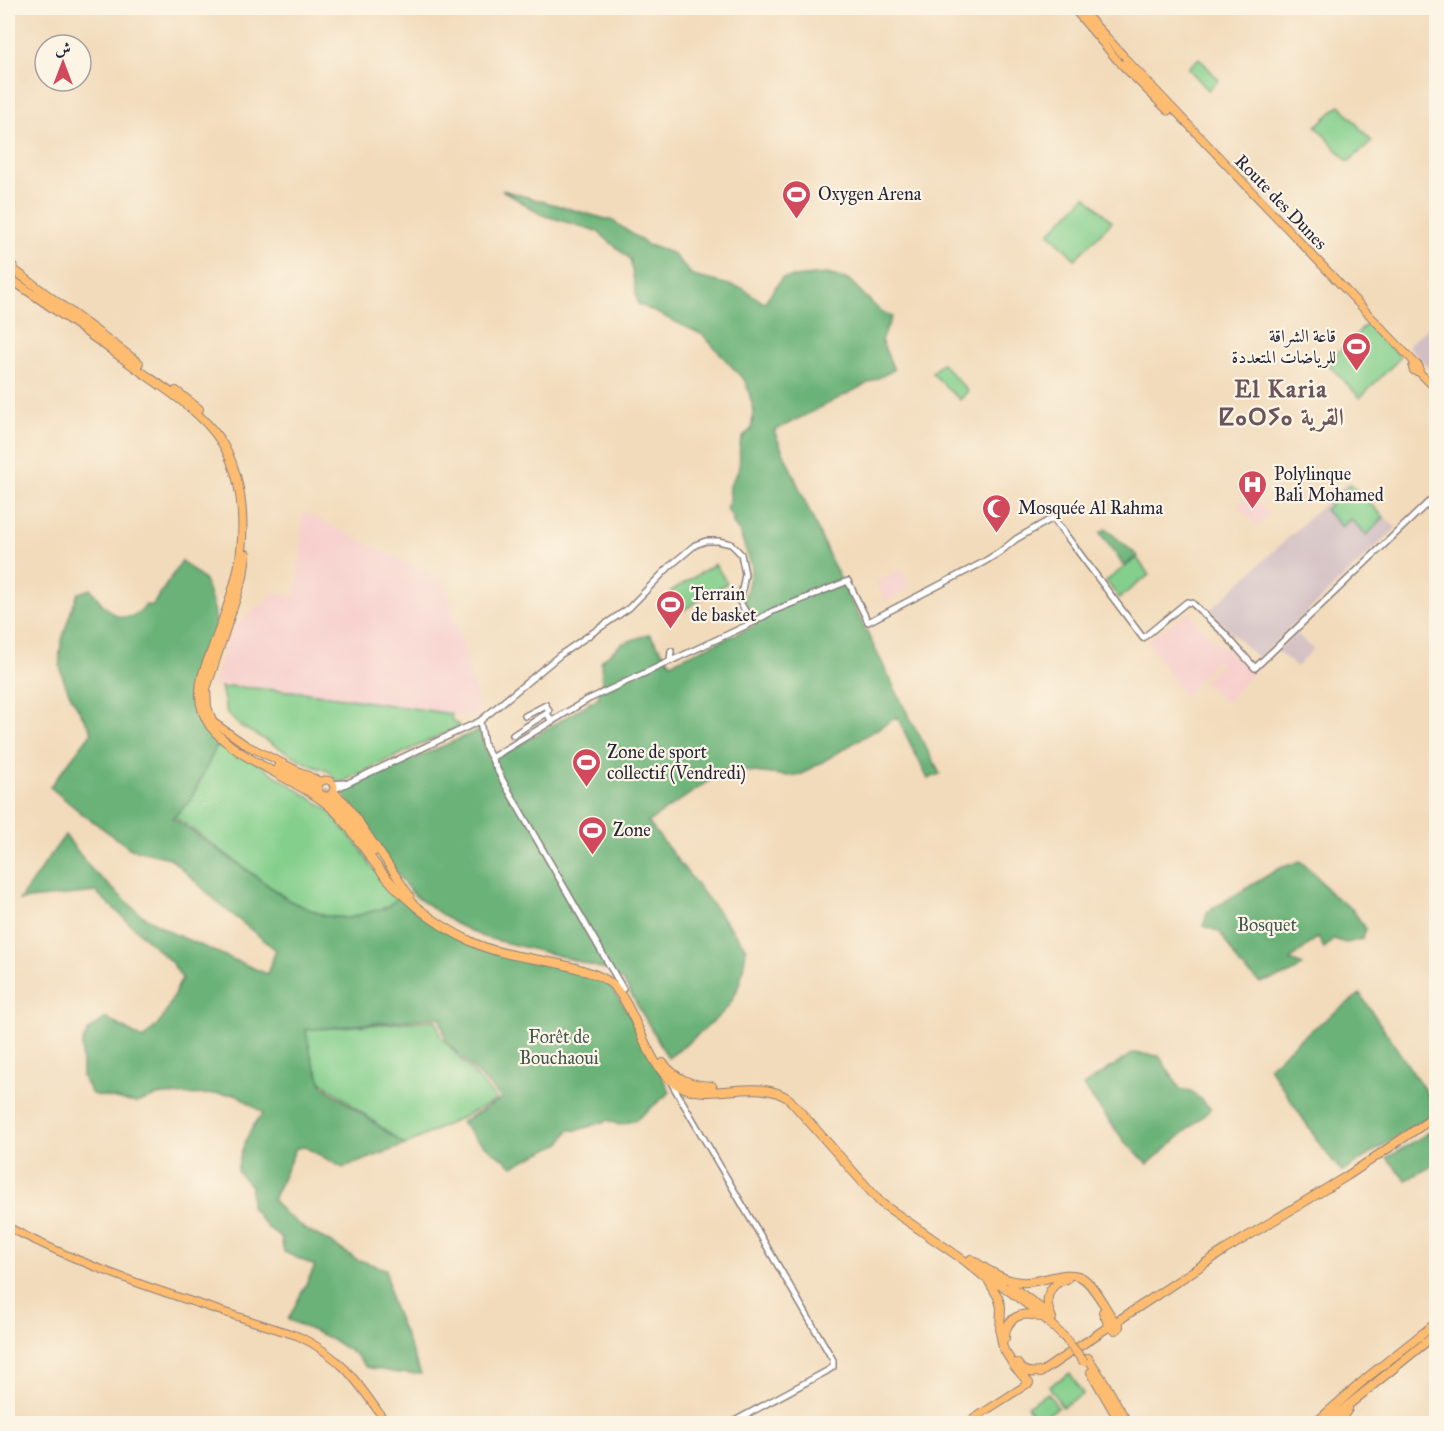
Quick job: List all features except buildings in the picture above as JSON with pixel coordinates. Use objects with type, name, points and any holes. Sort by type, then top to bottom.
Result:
[{"type":"highway","points":[[8,193],[11,272],[8,373]]},
{"type":"highway","points":[[11,272],[20,285],[108,343],[199,415],[219,438],[236,471],[242,507],[238,573],[204,672],[200,695],[206,719],[216,733],[239,751],[278,772],[329,805],[381,871],[409,902],[473,943],[563,964],[607,980],[621,997],[656,1061],[669,1079],[681,1087],[693,1090],[761,1089],[784,1095],[796,1105],[881,1203],[969,1261],[1007,1279],[1019,1282],[1039,1282],[1065,1275],[1080,1277],[1090,1285],[1104,1309],[1108,1322],[1114,1325]]},
{"type":"highway","points":[[11,272],[207,416],[230,446],[242,473],[247,511],[245,566],[208,678],[206,698],[213,722],[229,739],[317,783]]},
{"type":"highway","points":[[9,293],[13,286],[20,285]]},
{"type":"highway","points":[[333,791],[390,875],[410,896],[443,921],[480,940],[597,970],[611,977],[623,989],[657,1053],[677,1077],[686,1082],[702,1085],[762,1083],[787,1091],[882,1197],[1050,1320],[1086,1360],[1126,1422]]},
{"type":"highway","points":[[1026,1383],[1226,1250],[1437,1118]]},
{"type":"highway","points":[[1026,1383],[1114,1325],[1348,1180],[1437,1118]]},
{"type":"highway","points":[[969,1261],[988,1280],[998,1297],[1001,1307],[1001,1341],[1026,1383]]},
{"type":"highway","points":[[1050,1320],[1046,1302],[1048,1295],[1054,1285],[1067,1279],[1084,1285],[1104,1309],[1116,1314],[1136,1310]]},
{"type":"highway","points":[[1043,1371],[1031,1372],[1017,1367],[1005,1340],[1008,1325],[1012,1320],[1025,1314],[1050,1320]]},
{"type":"highway","points":[[1314,1424],[1369,1376],[1437,1323]]},
{"type":"highway","points":[[1325,1424],[1437,1334]]},
{"type":"highway","points":[[1338,1424],[1359,1395]]},
{"type":"main road","name":"Route des Dunes","points":[[1073,8],[1437,389]]},
{"type":"main road","name":"Route des Dunes","points":[[1080,8],[1121,60]]},
{"type":"main road","name":"Route des Dunes","points":[[1417,367],[1437,384]]},
{"type":"main road","points":[[230,743],[309,786],[340,808],[381,871]]},
{"type":"main road","points":[[327,781],[333,791],[330,795],[322,795],[317,783],[327,781]]},
{"type":"main road","points":[[8,1227],[50,1250],[87,1265],[310,1342],[327,1351],[343,1365],[387,1424]]},
{"type":"main road","points":[[965,1424],[1026,1383]]},
{"type":"street","points":[[491,758],[587,700],[773,611],[848,581],[868,622],[982,563],[1016,538],[1053,518],[1143,638],[1187,602],[1192,603],[1224,633],[1255,668],[1437,495]]},
{"type":"street","points":[[333,791],[480,721],[560,655],[630,608],[670,566],[695,545],[706,541],[731,543],[741,554],[745,574],[740,602],[752,623]]},
{"type":"street","points":[[670,661],[671,651]]},
{"type":"street","points":[[525,716],[546,705],[552,722]]},
{"type":"street","points":[[513,735],[547,713]]},
{"type":"street","points":[[480,721],[484,744],[491,758],[623,989]]},
{"type":"street","points":[[669,1079],[833,1360],[833,1367],[827,1371],[729,1424]]},
{"type":"street","points":[[689,1112],[686,1099],[688,1093],[693,1090]]},
{"type":"street","points":[[833,1360],[840,1363]]},
{"type":"shaded area","points":[[1436,319],[1436,376],[1408,346]]},
{"type":"shaded area","points":[[1348,482],[1396,528],[1258,658],[1209,611]]},
{"type":"shaded area","name":"Polylinque Bali Mohamed","points":[[1249,495],[1270,514],[1258,526],[1237,506]]},
{"type":"shaded area","points":[[303,512],[445,582],[481,713],[471,716],[302,692],[229,686],[227,688],[212,685],[232,628],[265,603],[274,592],[291,597],[295,594],[298,583]]},
{"type":"shaded area","points":[[901,569],[909,586],[908,590],[886,601],[876,582]]},
{"type":"shaded area","points":[[1188,612],[1223,650],[1226,648],[1232,654],[1233,652],[1254,672],[1226,703],[1203,681],[1221,663],[1216,660],[1184,696],[1147,641]]},
{"type":"shaded area","points":[[1296,633],[1313,649],[1297,667],[1277,651]]},
{"type":"green space","points":[[1199,58],[1219,80],[1208,90],[1188,68]]},
{"type":"green space","points":[[1340,105],[1372,142],[1348,162],[1316,126]]},
{"type":"green space","name":"Forêt de Bouchaoui","points":[[502,190],[613,221],[648,245],[672,253],[693,276],[742,288],[764,303],[782,278],[827,274],[849,280],[879,310],[892,317],[881,340],[894,370],[774,431],[831,560],[940,774],[928,779],[897,717],[802,774],[790,776],[727,769],[648,822],[746,948],[742,976],[727,1008],[668,1058],[624,982],[607,970],[483,937],[454,923],[415,896],[402,881],[341,791],[479,730],[491,762],[598,698],[602,680],[601,661],[621,644],[649,634],[671,663],[756,625],[744,602],[752,567],[739,531],[726,508],[730,499],[729,489],[739,467],[740,445],[745,435],[751,430],[754,411],[746,382],[703,335],[638,304],[630,259],[597,231],[542,215]]},
{"type":"green space","points":[[1086,196],[1112,222],[1075,259],[1049,233]]},
{"type":"green space","points":[[1369,322],[1400,358],[1360,398],[1327,363]]},
{"type":"green space","points":[[942,363],[968,391],[960,400],[932,373]]},
{"type":"green space","points":[[1350,484],[1384,517],[1367,535],[1350,519],[1342,527],[1325,510]]},
{"type":"green space","points":[[1106,529],[1138,556],[1124,566],[1100,533]]},
{"type":"green space","points":[[1137,558],[1149,575],[1119,598],[1106,581]]},
{"type":"green space","name":"Forêt de Bouchaoui","points":[[182,561],[205,581],[214,609],[218,633],[198,684],[197,707],[205,722],[220,739],[190,801],[173,818],[290,901],[325,916],[349,918],[387,907],[400,896],[420,915],[463,941],[605,980],[626,1008],[670,1092],[636,1120],[619,1125],[608,1120],[579,1130],[569,1130],[561,1143],[513,1166],[476,1139],[461,1122],[502,1099],[446,1041],[440,1017],[306,1030],[311,1056],[323,1086],[405,1145],[343,1168],[305,1147],[296,1148],[273,1200],[283,1212],[305,1229],[356,1259],[386,1269],[391,1301],[421,1374],[398,1373],[366,1367],[355,1354],[327,1337],[288,1320],[315,1266],[284,1252],[281,1237],[268,1228],[251,1207],[251,1186],[237,1171],[246,1140],[263,1113],[236,1094],[159,1095],[136,1103],[92,1094],[82,1077],[82,1044],[89,1030],[106,1018],[143,1039],[162,1020],[182,978],[172,963],[96,892],[19,900],[65,835],[92,870],[140,914],[172,933],[267,974],[276,950],[223,907],[170,858],[131,849],[50,787],[92,732],[69,691],[60,665],[63,638],[78,593],[91,589],[108,610],[115,615],[130,617],[146,605],[152,606]]},
{"type":"green space","points":[[715,564],[727,583],[682,611],[670,592]]},
{"type":"green space","points":[[228,686],[302,692],[452,714],[451,719],[460,726],[342,782],[337,781],[330,772],[310,765],[240,726],[227,713],[221,687],[227,688]]},
{"type":"green space","points":[[220,739],[326,808],[361,849],[370,865],[400,896],[387,907],[349,918],[325,916],[290,901],[174,816],[190,801]]},
{"type":"green space","name":"Bosquet","points":[[1300,861],[1315,874],[1330,893],[1352,909],[1366,929],[1362,939],[1346,943],[1334,939],[1324,948],[1318,937],[1290,960],[1303,965],[1298,969],[1260,983],[1240,965],[1220,932],[1204,926],[1207,912],[1280,868]]},
{"type":"green space","points":[[1360,994],[1436,1107],[1436,1112],[1342,1172],[1321,1146],[1269,1067],[1302,1037]]},
{"type":"green space","points":[[436,1020],[441,1037],[497,1100],[405,1145],[321,1081],[311,1056],[305,1030]]},
{"type":"green space","points":[[1133,1053],[1159,1056],[1180,1089],[1191,1091],[1211,1109],[1148,1164],[1125,1142],[1083,1086]]},
{"type":"green space","points":[[1436,1128],[1436,1164],[1406,1180],[1387,1158]]},
{"type":"green space","points":[[1070,1373],[1083,1394],[1062,1407],[1049,1386]]},
{"type":"green space","points":[[1048,1393],[1058,1408],[1036,1421],[1027,1406]]},
{"type":"tunnel","points":[[312,785],[335,798]]},
{"type":"place","name":"Oxygen Arena","points":[[797,220]]},
{"type":"place","name":"قاعة الشراقة للرياضات المتعددة","points":[[1357,372]]},
{"type":"place","name":"Polylinque Bali Mohamed","points":[[1253,510]]},
{"type":"place","name":"Mosquée Al Rahma","points":[[997,534]]},
{"type":"place","name":"Terrain de basket","points":[[670,630]]},
{"type":"place","name":"Zone de sport collectif (Vendredi)","points":[[586,788]]},
{"type":"place","name":"Zone","points":[[592,856]]},
{"type":"district","name":"El Karia ⵇⴰⵔⵢⴰ القرية","points":[[1281,403]]}]
